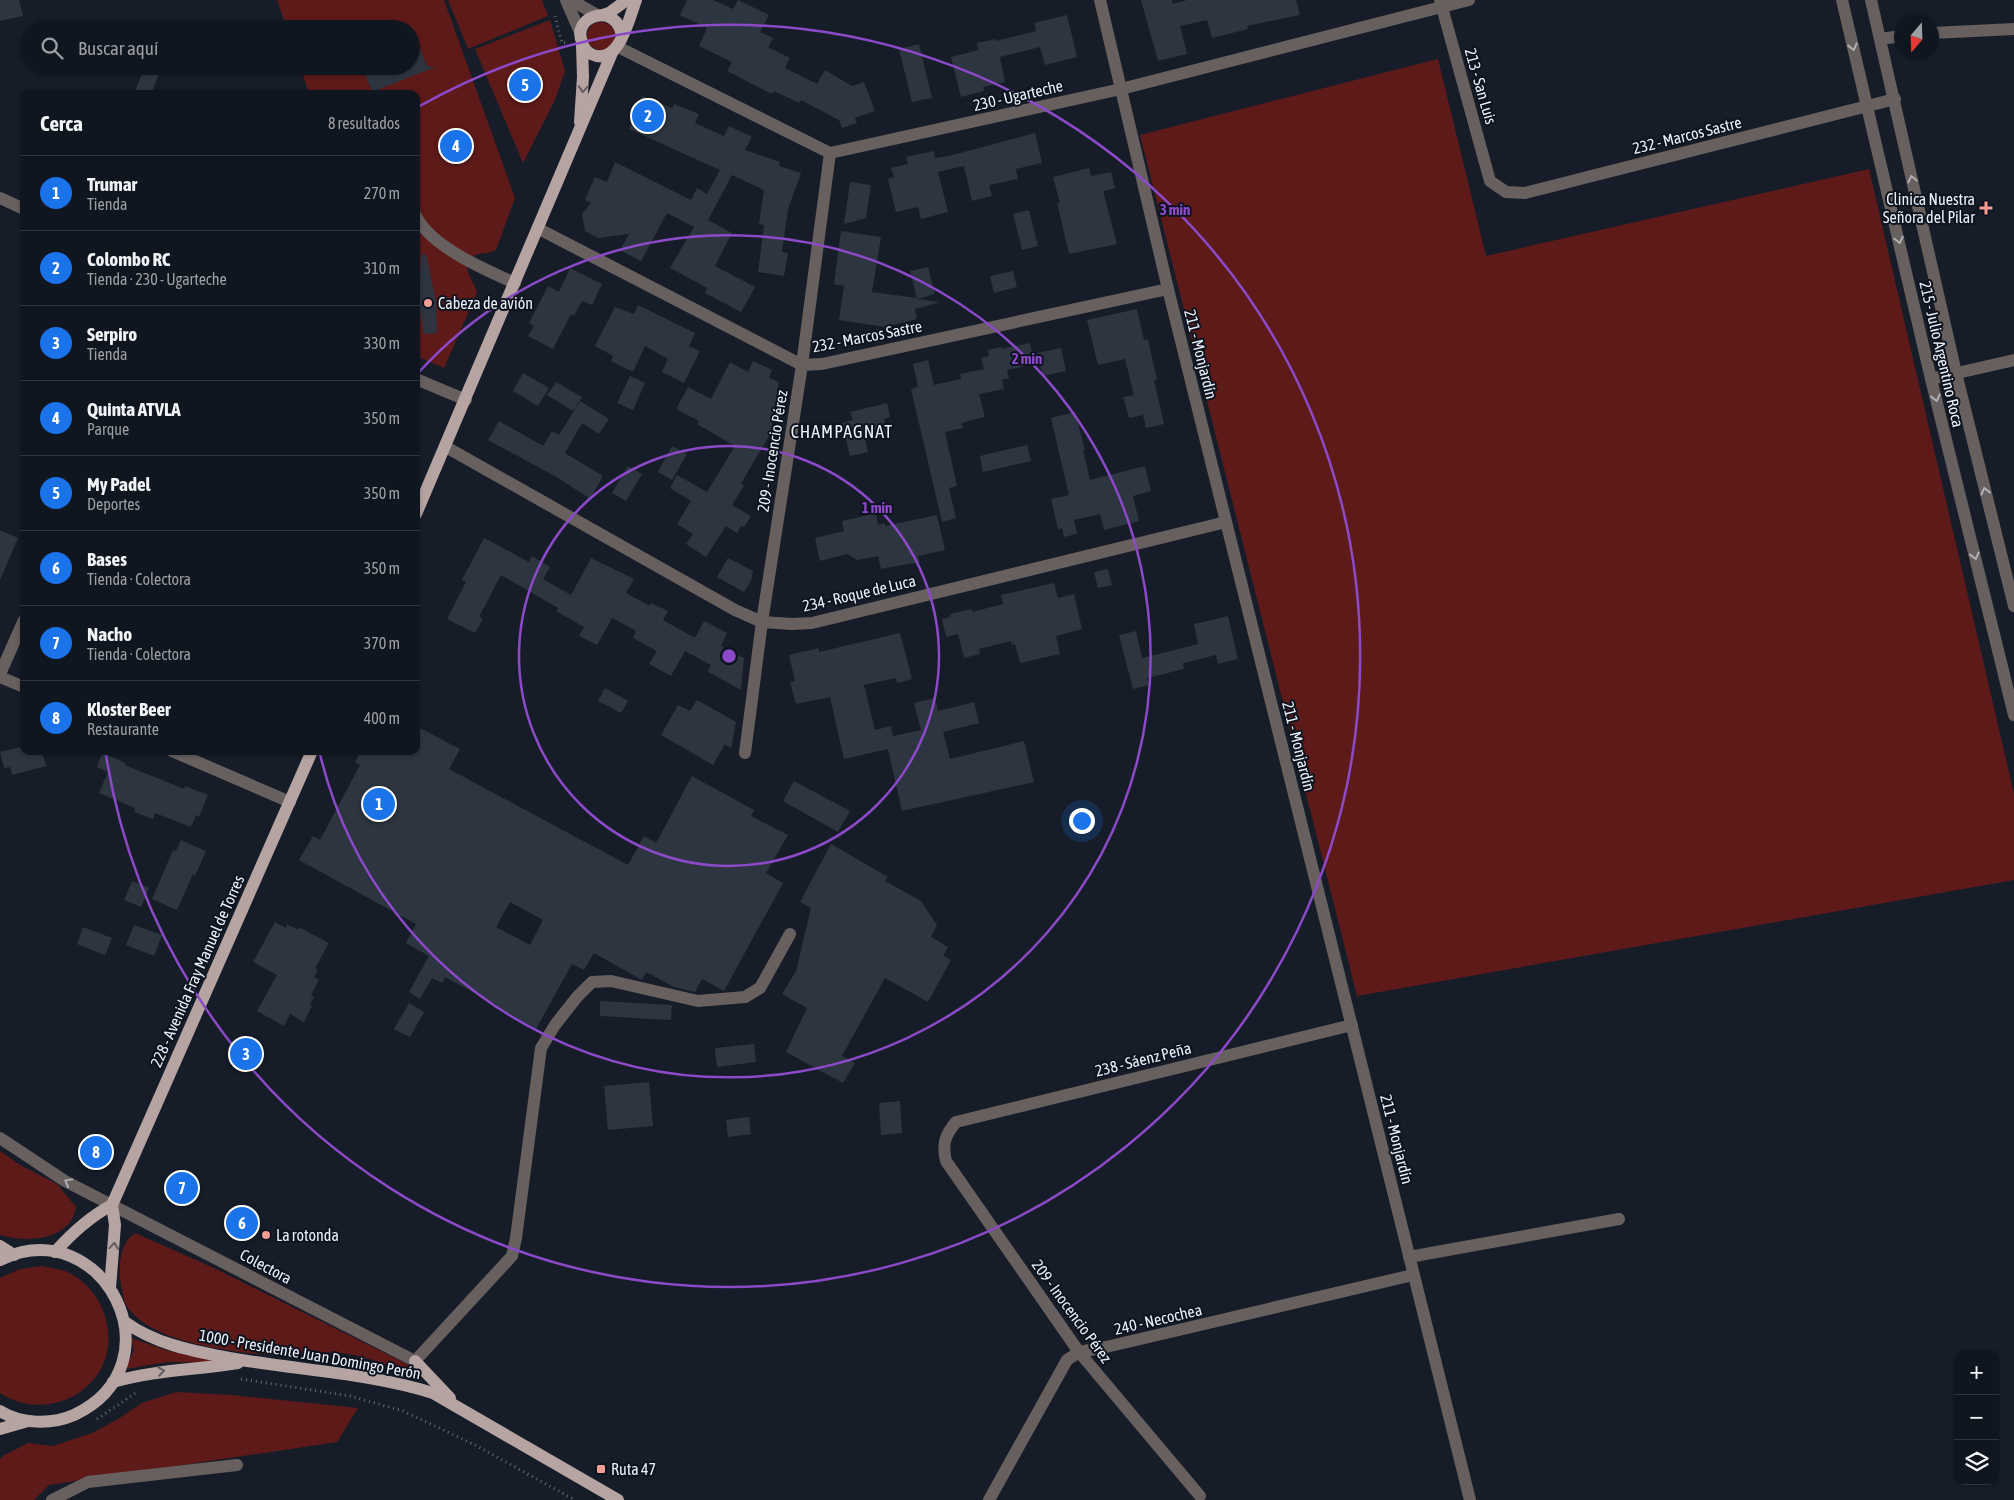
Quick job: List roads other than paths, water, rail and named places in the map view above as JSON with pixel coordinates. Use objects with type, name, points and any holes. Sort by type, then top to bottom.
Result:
[{"type":"main road","points":[[579,133],[583,77],[581,38],[586,21],[609,13],[627,0]]},
{"type":"main road","points":[[420,505],[636,0]]},
{"type":"main road","points":[[581,38],[592,54],[598,56],[617,46],[621,30],[614,20],[600,15]]},
{"type":"main road","name":"228 - Avenida Fray Manuel de Torres","points":[[110,1288],[115,1225],[112,1205],[310,755]]},
{"type":"main road","points":[[55,1252],[71,1234],[96,1213],[112,1205]]},
{"type":"main road","points":[[0,1246],[14,1255]]},
{"type":"main road","points":[[0,1260],[34,1251],[55,1252],[76,1259],[95,1271],[110,1288],[119,1304],[124,1322],[122,1362],[113,1382],[101,1397],[85,1409],[68,1418],[48,1422],[28,1421],[0,1411]]},
{"type":"main road","name":"1000 - Presidente Juan Domingo Perón","points":[[124,1322],[148,1336],[184,1349],[248,1361],[407,1385],[433,1393],[618,1500]]},
{"type":"main road","points":[[415,1360],[460,1409]]},
{"type":"main road","points":[[113,1382],[140,1374],[204,1368],[248,1361]]},
{"type":"main road","points":[[0,1430],[28,1421]]},
{"type":"street","points":[[566,0],[581,38]]},
{"type":"street","points":[[570,0],[600,15]]},
{"type":"street","name":"211 - Monjardín","points":[[1100,0],[1168,289],[1470,1500]]},
{"type":"street","name":"230 - Ugarteche","points":[[830,153],[1121,89],[1441,3],[1469,0]]},
{"type":"street","name":"215 - Julio Argentino Roca","points":[[1842,0],[1931,379],[2014,715]]},
{"type":"street","name":"215 - Julio Argentino Roca","points":[[1871,0],[1956,373],[2014,606]]},
{"type":"street","name":"213 - San Luis","points":[[1441,3],[1490,180]]},
{"type":"street","points":[[1939,33],[2014,29]]},
{"type":"street","points":[[1880,39],[1894,37]]},
{"type":"street","points":[[617,46],[830,153]]},
{"type":"street","name":"232 - Marcos Sastre","points":[[1490,180],[1506,192],[1525,193],[1894,100]]},
{"type":"street","name":"209 - Inocencio Pérez","points":[[745,753],[762,622],[802,365],[830,153]]},
{"type":"street","points":[[0,198],[20,207]]},
{"type":"street","points":[[420,222],[438,241],[467,260],[515,283]]},
{"type":"street","name":"232 - Marcos Sastre","points":[[539,229],[802,365],[822,364],[1168,289]]},
{"type":"street","points":[[1931,379],[2014,360]]},
{"type":"street","points":[[420,381],[466,400]]},
{"type":"street","name":"234 - Roque de Luca","points":[[446,447],[735,610],[762,622],[792,624],[812,622],[1226,522]]},
{"type":"street","points":[[20,629],[0,676],[20,685]]},
{"type":"street","points":[[181,755],[290,802]]},
{"type":"street","points":[[415,1360],[512,1256],[518,1228],[541,1048],[554,1025],[577,997],[592,982],[611,981],[698,1001],[746,997],[760,988],[790,934]]},
{"type":"street","name":"238 - Sáenz Peña","points":[[947,1133],[956,1122],[1352,1025]]},
{"type":"street","name":"209 - Inocencio Pérez","points":[[947,1133],[942,1146],[946,1161],[1078,1352],[1200,1496]]},
{"type":"street","name":"Colectora","points":[[0,1138],[65,1181],[415,1360]]},
{"type":"street","points":[[1409,1257],[1619,1219]]},
{"type":"street","name":"240 - Necochea","points":[[1078,1352],[1106,1348],[1413,1275]]},
{"type":"street","points":[[989,1500],[1067,1360],[1078,1352]]},
{"type":"street","points":[[52,1500],[88,1482],[237,1464]]},
{"type":"place","name":"My Padel","points":[[525,85]]},
{"type":"place","name":"Colombo RC","points":[[648,116]]},
{"type":"place","name":"Quinta ATVLA","points":[[456,146]]},
{"type":"place","name":"Clinica Nuestra Señora del Pilar","points":[[1986,208]]},
{"type":"place","name":"Cabeza de avión","points":[[428,303]]},
{"type":"place","name":"Trumar","points":[[379,804]]},
{"type":"place","name":"Serpiro","points":[[246,1054]]},
{"type":"place","name":"Kloster Beer","points":[[96,1152]]},
{"type":"place","name":"Nacho","points":[[182,1188]]},
{"type":"place","name":"Bases","points":[[242,1223]]},
{"type":"place","name":"La rotonda","points":[[266,1235]]},
{"type":"place","name":"Ruta 47","points":[[601,1469]]},
{"type":"district","name":"CHAMPAGNAT","points":[[842,432]]}]
